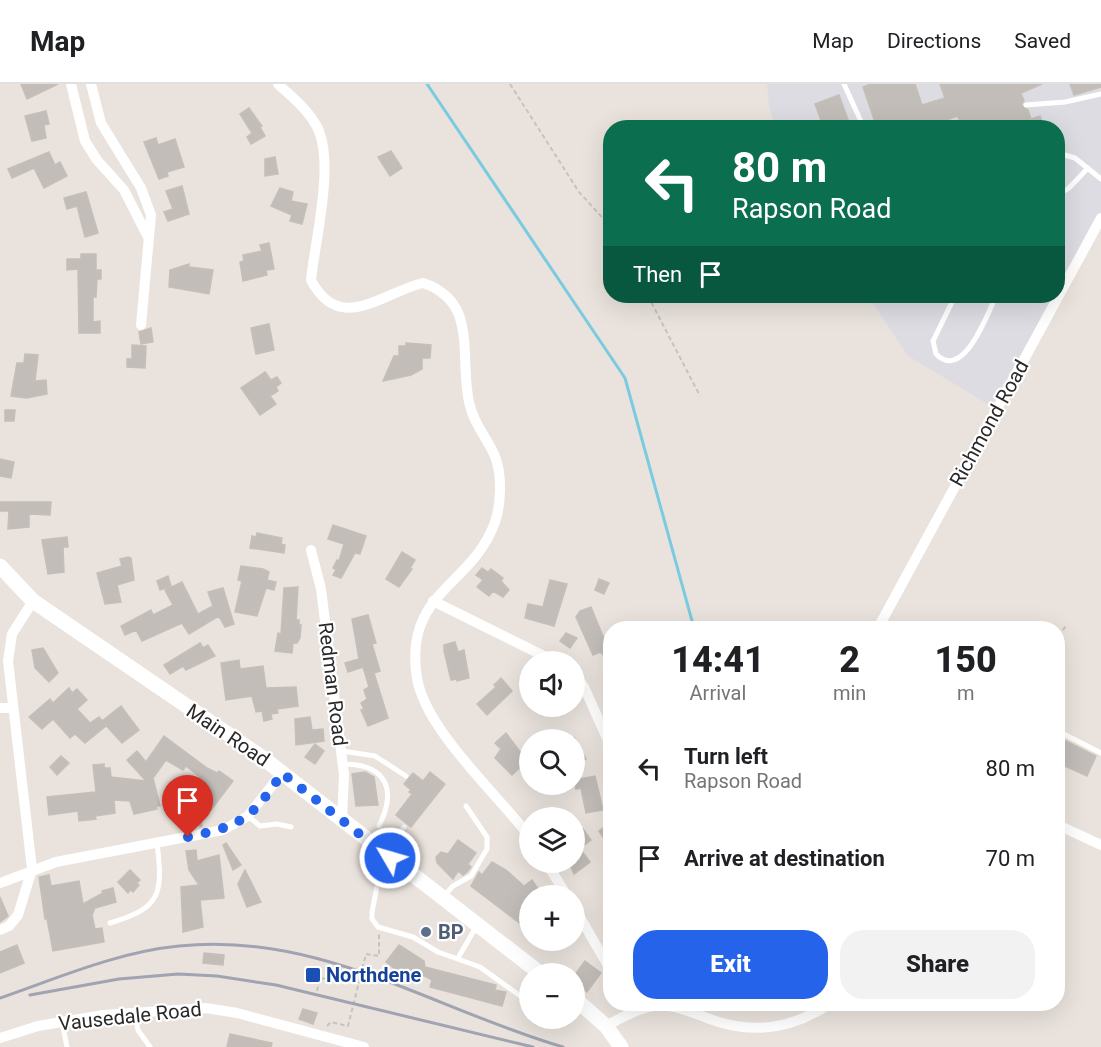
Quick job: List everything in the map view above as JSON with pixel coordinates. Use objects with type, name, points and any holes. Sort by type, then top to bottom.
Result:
[{"type":"main road","name":"Main Road","points":[[0,566],[33,601],[282,773],[527,963]]},
{"type":"main road","points":[[585,1008],[606,1026],[621,1047]]},
{"type":"street","points":[[71,84],[85,141],[97,160],[124,190],[149,239]]},
{"type":"street","points":[[91,84],[101,123],[148,204],[151,215],[141,325]]},
{"type":"street","points":[[278,84],[315,122],[324,145],[325,165],[311,280],[316,290],[333,306],[355,309],[423,284],[444,293],[459,315],[470,406],[496,459],[499,502],[495,522],[486,540],[433,601],[419,625],[416,636],[417,678],[425,706],[444,735],[519,824]]},
{"type":"street","name":"Richmond Road","points":[[1065,284],[1101,218]]},
{"type":"street","name":"Richmond Road","points":[[882,621],[1055,303]]},
{"type":"street","name":"Redman Road","points":[[310,550],[321,589],[343,764],[345,790],[342,819]]},
{"type":"street","points":[[0,930],[9,926],[18,915],[32,869],[12,708],[9,644],[17,622],[33,601]]},
{"type":"street","points":[[433,601],[534,651]]},
{"type":"street","points":[[585,689],[603,729]]},
{"type":"street","points":[[0,708],[12,708]]},
{"type":"street","points":[[0,883],[32,869],[222,830],[248,816],[282,773]]},
{"type":"street","points":[[1065,828],[1101,845]]},
{"type":"street","points":[[585,927],[603,957]]},
{"type":"street","name":"Vausedale Road","points":[[0,1038],[62,1022],[134,1012],[192,1008],[222,1010],[348,1045],[364,1047]]},
{"type":"street","points":[[606,1026],[624,1011]]},
{"type":"street","points":[[686,1011],[743,1029],[768,1029],[810,1016],[818,1011]]},
{"type":"lane","points":[[844,84],[860,120]]},
{"type":"lane","points":[[1026,105],[1065,102],[1101,94]]},
{"type":"lane","points":[[1065,155],[1075,158],[1101,179]]},
{"type":"lane","points":[[1065,190],[1077,181],[1088,168]]},
{"type":"lane","points":[[952,303],[933,341],[936,354],[947,362],[954,362],[967,352],[992,303]]},
{"type":"lane","points":[[1065,735],[1101,753]]},
{"type":"lane","points":[[341,750],[375,756],[406,776]]},
{"type":"lane","points":[[343,764],[367,766],[380,775],[387,796],[379,826]]},
{"type":"lane","points":[[442,898],[453,886],[471,876],[487,849],[487,837],[466,806]]},
{"type":"lane","points":[[248,816],[260,826],[278,824],[291,827]]},
{"type":"lane","points":[[405,827],[387,855],[372,912],[374,923],[381,928],[413,937],[438,952],[458,958],[493,974],[519,994]]},
{"type":"lane","points":[[110,923],[136,914],[149,904],[158,892],[161,881],[157,842]]},
{"type":"lane","points":[[458,958],[477,925]]},
{"type":"lane","points":[[134,1012],[138,1030],[150,1047]]},
{"type":"lane","points":[[62,1022],[67,1047]]},
{"type":"path","points":[[510,84],[579,192],[603,218]]},
{"type":"path","points":[[652,303],[700,396]]},
{"type":"path","points":[[330,1022],[348,1026],[366,954],[379,956],[377,942],[381,928]]},
{"type":"path","points":[[340,979],[341,969]]},
{"type":"path","points":[[317,991],[320,978],[340,979],[359,984]]},
{"type":"shaded area","points":[[767,84],[1101,84],[1101,212],[1065,276],[1065,120],[774,120],[769,107]]},
{"type":"shaded area","points":[[873,303],[1050,303],[991,406],[908,356]]},
{"type":"building","points":[[21,84],[58,84],[27,99]]},
{"type":"building","points":[[871,84],[915,84],[922,105],[945,98],[940,84],[1042,84],[1021,93],[1024,101],[1021,105],[1028,110],[1031,119],[1040,116],[1041,120],[960,120],[957,116],[946,120],[874,120],[863,87]]},
{"type":"building","points":[[1070,84],[1101,84],[1101,87],[1074,95]]},
{"type":"building","points":[[839,95],[848,120],[821,120],[815,104]]},
{"type":"building","points":[[249,108],[262,126],[260,127],[265,136],[251,144],[247,137],[252,133],[240,114]]},
{"type":"building","points":[[46,111],[49,124],[44,125],[46,138],[32,141],[25,116]]},
{"type":"building","points":[[156,138],[158,145],[175,139],[184,167],[167,172],[168,176],[159,179],[144,142]]},
{"type":"building","points":[[391,151],[402,168],[390,176],[378,157]]},
{"type":"building","points":[[49,152],[55,165],[60,162],[67,176],[44,188],[34,168],[12,178],[8,169]]},
{"type":"building","points":[[275,157],[278,174],[265,176],[265,159]]},
{"type":"building","points":[[182,186],[189,214],[168,221],[164,212],[173,209],[166,191]]},
{"type":"building","points":[[280,188],[293,192],[291,201],[307,204],[302,224],[290,221],[292,215],[271,206]]},
{"type":"building","points":[[86,192],[98,233],[85,237],[77,206],[67,209],[64,198]]},
{"type":"building","points":[[269,243],[274,269],[266,270],[267,275],[243,281],[240,262],[244,261],[243,255],[262,251],[260,245]]},
{"type":"building","points":[[81,254],[96,254],[96,270],[101,270],[101,279],[97,279],[96,297],[93,297],[93,322],[100,321],[100,333],[79,333],[78,269],[67,270],[67,259],[81,259]]},
{"type":"building","points":[[189,264],[189,267],[213,270],[209,294],[169,287],[170,270]]},
{"type":"building","points":[[269,324],[274,350],[256,354],[251,328]]},
{"type":"building","points":[[151,328],[153,342],[141,344],[139,332]]},
{"type":"building","points":[[406,343],[431,345],[430,358],[422,358],[422,369],[411,375],[383,381],[394,356],[399,356],[399,346],[406,346]]},
{"type":"building","points":[[132,345],[146,346],[145,368],[127,367],[127,359],[132,359]]},
{"type":"building","points":[[25,354],[38,355],[35,381],[46,380],[47,394],[27,398],[11,396],[17,363],[24,363]]},
{"type":"building","points":[[265,372],[271,380],[277,377],[281,383],[276,387],[278,391],[270,396],[276,404],[260,415],[241,388]]},
{"type":"building","points":[[5,410],[15,410],[14,421],[5,421]]},
{"type":"building","points":[[0,459],[14,462],[11,478],[0,476]]},
{"type":"building","points":[[0,502],[51,502],[50,515],[29,514],[29,527],[8,529],[9,511],[0,511]]},
{"type":"building","points":[[333,525],[366,536],[360,554],[355,553],[341,578],[333,575],[336,570],[333,568],[337,560],[339,561],[344,544],[328,539]]},
{"type":"building","points":[[257,533],[282,538],[281,544],[285,545],[284,553],[250,548],[252,536],[256,537]]},
{"type":"building","points":[[67,537],[68,547],[63,547],[64,572],[48,574],[42,540]]},
{"type":"building","points":[[402,552],[415,560],[410,568],[412,569],[399,587],[386,579]]},
{"type":"building","points":[[131,558],[134,580],[117,585],[121,602],[105,604],[97,573],[122,566],[120,559]]},
{"type":"building","points":[[241,566],[263,569],[269,572],[267,580],[276,582],[274,590],[266,588],[257,616],[235,612],[242,581],[238,580]]},
{"type":"building","points":[[482,568],[488,572],[491,569],[503,578],[501,581],[509,590],[503,597],[493,591],[489,596],[477,587],[483,580],[476,575]]},
{"type":"building","points":[[168,576],[171,586],[160,590],[157,581]]},
{"type":"building","points":[[599,579],[609,583],[604,594],[595,590]]},
{"type":"building","points":[[550,580],[567,584],[554,626],[525,618],[528,604],[543,607]]},
{"type":"building","points":[[182,582],[198,614],[213,606],[208,592],[223,588],[234,624],[225,627],[217,617],[189,634],[182,623],[142,641],[136,630],[125,635],[121,626],[151,610],[153,615],[173,605],[165,590]]},
{"type":"building","points":[[298,587],[296,620],[299,620],[299,625],[301,625],[300,638],[297,643],[293,643],[292,653],[275,651],[278,633],[281,634],[284,588]]},
{"type":"building","points":[[591,607],[603,636],[603,655],[600,652],[593,655],[576,617],[580,611]]},
{"type":"building","points":[[368,615],[376,643],[372,644],[380,671],[374,673],[388,718],[368,726],[361,710],[364,709],[361,703],[367,699],[364,690],[369,687],[363,667],[348,672],[345,663],[359,659],[352,619]]},
{"type":"building","points":[[566,633],[577,638],[570,648],[560,641]]},
{"type":"building","points":[[455,642],[458,652],[464,650],[469,678],[457,681],[456,679],[451,680],[444,651],[444,645]]},
{"type":"building","points":[[200,643],[203,648],[208,645],[215,656],[186,670],[183,666],[170,674],[164,665]]},
{"type":"building","points":[[43,648],[58,673],[49,682],[35,668],[32,650]]},
{"type":"building","points":[[239,660],[240,669],[263,666],[266,688],[296,687],[298,706],[277,709],[278,713],[271,714],[272,719],[264,721],[262,711],[256,712],[252,696],[226,700],[221,663]]},
{"type":"building","points":[[501,678],[512,691],[487,715],[477,704],[496,687],[494,685]]},
{"type":"building","points":[[69,688],[72,693],[77,689],[87,700],[77,709],[90,723],[99,717],[106,726],[85,743],[75,734],[70,738],[53,719],[42,729],[29,717],[50,699],[53,703]]},
{"type":"building","points":[[121,706],[139,730],[122,743],[102,721]]},
{"type":"building","points":[[310,717],[312,730],[323,729],[324,741],[296,745],[295,719]]},
{"type":"building","points":[[506,733],[519,750],[519,768],[512,775],[495,758],[501,749],[495,743]]},
{"type":"building","points":[[164,736],[207,768],[217,773],[219,771],[233,781],[211,810],[199,801],[202,826],[200,827],[189,811],[188,797],[176,805],[165,806],[176,794],[187,794],[200,777],[186,766],[183,770],[166,760],[153,778],[160,806],[156,806],[157,809],[134,814],[130,801],[114,800],[115,813],[95,816],[96,819],[79,821],[78,811],[49,815],[47,797],[96,792],[93,765],[104,764],[104,768],[110,768],[111,777],[146,781],[127,760],[137,751],[146,762]]},
{"type":"building","points":[[1065,740],[1096,756],[1087,776],[1065,766]]},
{"type":"building","points":[[315,744],[324,751],[315,764],[305,757]]},
{"type":"building","points":[[61,756],[69,763],[57,775],[50,767]]},
{"type":"building","points":[[365,772],[374,777],[378,805],[356,806],[352,774]]},
{"type":"building","points":[[430,772],[445,784],[411,827],[396,815],[412,794],[404,784],[413,773],[423,781]]},
{"type":"building","points":[[595,776],[603,810],[586,813],[582,795],[585,795],[585,778]]},
{"type":"building","points":[[585,832],[591,840],[585,844]]},
{"type":"building","points":[[458,840],[476,853],[468,864],[471,867],[467,872],[463,875],[458,871],[453,879],[437,863],[436,857],[441,852],[448,854]]},
{"type":"building","points":[[226,843],[241,865],[233,870],[223,845]]},
{"type":"building","points":[[196,850],[197,861],[219,855],[224,898],[200,900],[203,927],[183,932],[181,887],[199,885],[189,870],[186,851]]},
{"type":"building","points":[[585,855],[590,862],[585,866]]},
{"type":"building","points":[[492,862],[506,870],[523,885],[519,885],[519,923],[471,886],[479,872],[482,875]]},
{"type":"building","points":[[130,870],[140,880],[133,892],[130,890],[128,893],[118,882]]},
{"type":"building","points":[[245,870],[261,902],[247,907],[238,884]]},
{"type":"building","points":[[49,875],[51,886],[79,881],[83,904],[103,893],[102,891],[113,888],[116,902],[95,908],[92,915],[95,929],[102,928],[104,942],[53,951],[47,919],[45,919],[39,877]]},
{"type":"building","points":[[532,880],[535,885],[525,885]]},
{"type":"building","points":[[0,897],[8,916],[0,922]]},
{"type":"building","points":[[17,945],[24,963],[0,973],[0,952]]},
{"type":"building","points":[[399,945],[424,961],[425,967],[496,985],[495,990],[506,992],[502,1006],[430,987],[432,980],[419,973],[412,983],[386,962]]},
{"type":"building","points":[[204,953],[224,955],[223,965],[203,963]]},
{"type":"building","points":[[585,961],[601,973],[587,992],[585,990]]},
{"type":"building","points":[[303,1009],[317,1013],[313,1024],[299,1019]]},
{"type":"building","points":[[230,1034],[272,1043],[271,1047],[227,1047]]},
{"type":"waterway","points":[[427,84],[625,378],[692,621]]},
{"type":"railway","points":[[0,998],[133,954],[179,946],[230,944],[280,950],[328,961],[563,1047]]},
{"type":"railway","points":[[30,995],[119,979],[178,974],[217,976],[276,985],[533,1047]]},
{"type":"place","name":"BP","points":[[426,932]]},
{"type":"place","name":"Northdene","points":[[313,975]]},
{"type":"route","points":[[188,837],[222,830],[242,821],[257,808],[282,773],[390,858]]}]
